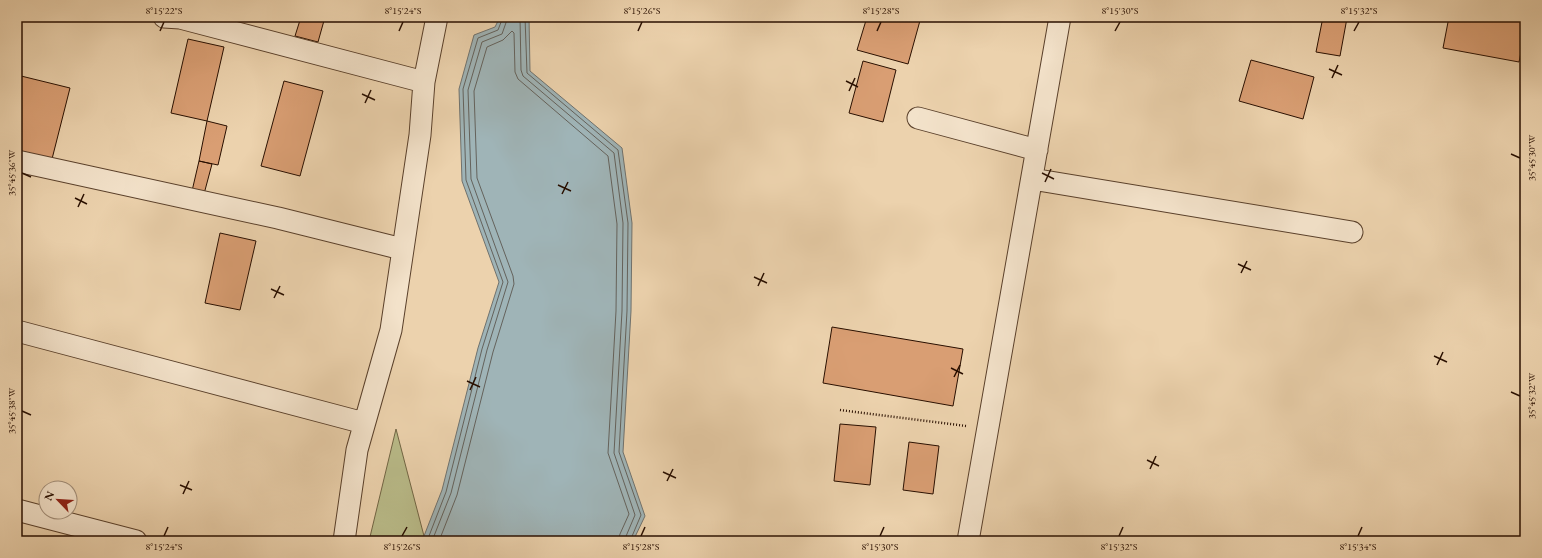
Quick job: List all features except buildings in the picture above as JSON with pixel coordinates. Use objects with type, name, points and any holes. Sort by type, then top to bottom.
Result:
[{"type":"street","points":[[164,17],[180,18],[424,82]]},
{"type":"street","points":[[344,541],[357,450],[391,330],[420,135],[424,82],[437,17]]},
{"type":"street","points":[[968,541],[1060,17]]},
{"type":"street","points":[[918,118],[1037,150]]},
{"type":"street","points":[[17,161],[278,218],[402,249]]},
{"type":"street","points":[[1032,178],[1352,232]]},
{"type":"street","points":[[17,332],[364,423]]},
{"type":"street","points":[[17,510],[136,541]]},
{"type":"path","points":[[840,410],[988,429]]},
{"type":"green space","points":[[396,429],[424,536],[427,541],[369,541]]},
{"type":"water","points":[[500,17],[529,17],[530,71],[622,148],[632,223],[631,311],[623,452],[645,516],[633,541],[427,541],[424,536],[442,490],[478,348],[499,282],[462,181],[459,89],[474,35],[495,27]]}]
